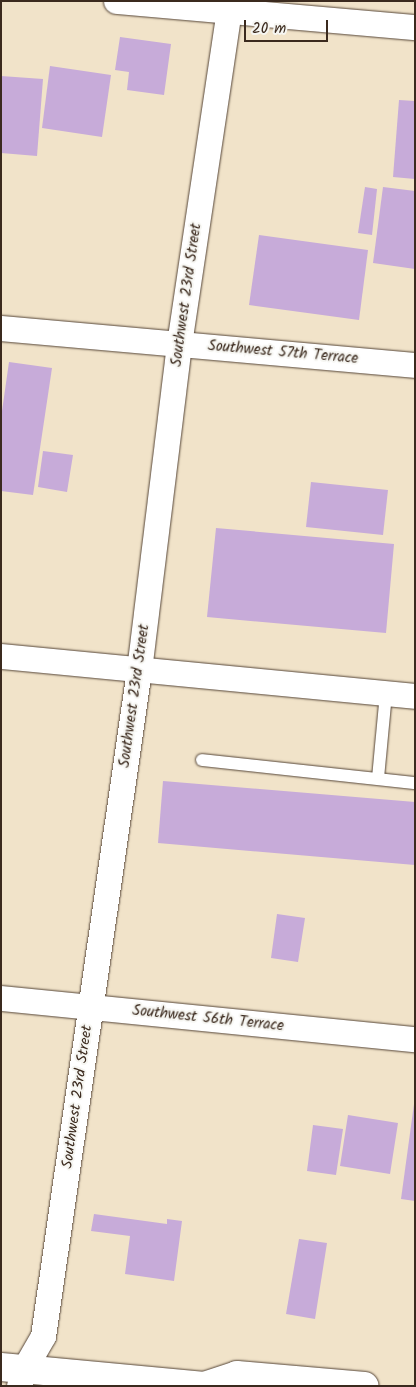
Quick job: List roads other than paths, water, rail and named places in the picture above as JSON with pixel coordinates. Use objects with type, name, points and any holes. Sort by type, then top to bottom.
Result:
[{"type":"street","points":[[116,1],[229,6],[415,27]]},
{"type":"street","name":"Southwest 23rd Street","points":[[15,1374],[43,1336],[139,670],[179,344],[229,6]]},
{"type":"street","name":"Southwest 57th Terrace","points":[[1,328],[415,365]]},
{"type":"street","points":[[1,656],[415,696]]},
{"type":"street","name":"Southwest 56th Terrace","points":[[1,998],[415,1039]]},
{"type":"street","points":[[15,1374],[204,1386],[237,1375],[365,1386]]},
{"type":"lane","points":[[378,778],[386,693]]},
{"type":"lane","points":[[202,760],[415,782]]}]
